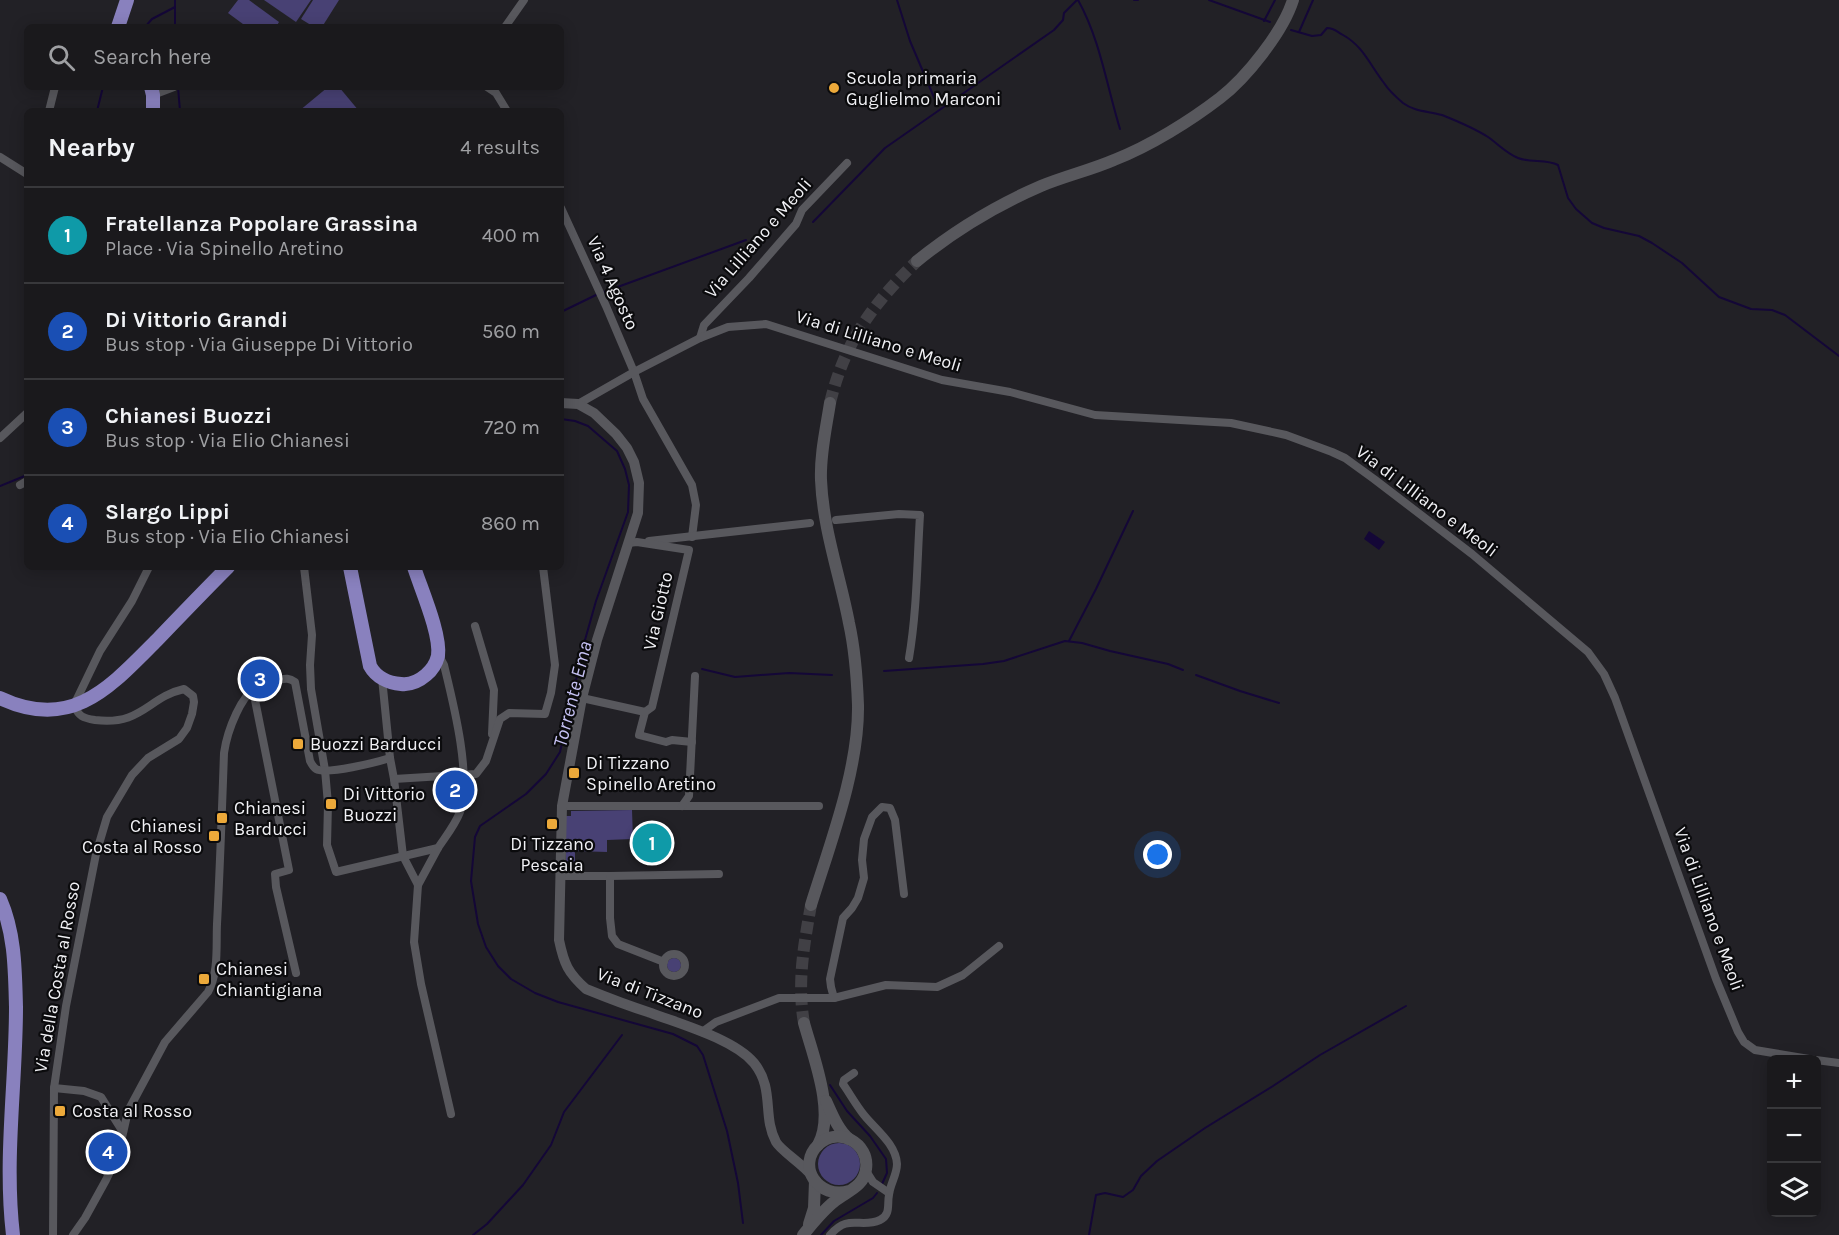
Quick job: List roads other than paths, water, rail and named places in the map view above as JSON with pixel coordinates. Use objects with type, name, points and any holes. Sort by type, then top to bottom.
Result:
[{"type":"main road","points":[[119,24],[127,0]]},
{"type":"main road","points":[[917,261],[941,241],[983,217],[1042,186],[1116,160],[1166,134],[1221,97],[1251,67],[1272,40],[1293,0]]},
{"type":"main road","points":[[153,108],[156,91]]},
{"type":"main road","points":[[811,905],[851,766],[858,706],[850,625],[821,480],[823,441],[830,403]]},
{"type":"main road","points":[[0,698],[23,708],[42,711],[62,709],[94,696],[109,687],[225,570]]},
{"type":"main road","points":[[351,570],[368,661],[372,669],[382,678],[402,684],[419,680],[434,667],[438,654],[434,629],[415,570]]},
{"type":"main road","points":[[0,899],[9,928],[15,964],[16,1032],[9,1172],[14,1235]]},
{"type":"main road","points":[[803,1235],[814,1208],[810,1159],[822,1136],[825,1119],[821,1089],[804,1023]]},
{"type":"main road","name":"Via di Tizzano","points":[[821,1089],[844,1136],[856,1143],[863,1151],[866,1172]]},
{"type":"main road","points":[[816,1147],[823,1141],[834,1137],[849,1139]]},
{"type":"main road","points":[[803,1235],[829,1206],[854,1188],[866,1172]]},
{"type":"main road","name":"Via di Tizzano","points":[[813,1179],[828,1191],[838,1193],[854,1188]]},
{"type":"street","points":[[507,24],[524,0]]},
{"type":"street","points":[[51,108],[54,90]]},
{"type":"street","points":[[492,90],[505,108]]},
{"type":"street","points":[[0,157],[24,172]]},
{"type":"street","name":"Via Lilliano e Meoli","points":[[700,338],[704,325],[796,224],[802,210],[847,163]]},
{"type":"street","name":"Via 4 Agosto","points":[[564,215],[634,372],[643,399],[696,494],[692,537]]},
{"type":"street","name":"Via di Lilliano e Meoli","points":[[578,404],[700,338],[728,327],[766,324],[942,380],[1010,392],[1095,415],[1231,423],[1265,429],[1345,458],[1472,554],[1588,652],[1604,674],[1615,698],[1737,1032],[1744,1042],[1755,1050],[1786,1055]]},
{"type":"street","points":[[564,403],[578,404]]},
{"type":"street","name":"Via di Tizzano","points":[[578,404],[594,413],[627,448],[634,462],[639,483],[638,513],[632,542],[597,640],[582,698],[562,806],[559,940],[566,968],[586,990],[702,1032],[733,1047],[754,1063],[767,1092],[770,1122],[777,1145],[805,1167],[813,1179]]},
{"type":"street","points":[[0,438],[24,415]]},
{"type":"street","points":[[830,521],[899,514],[920,515],[918,585],[909,658]]},
{"type":"street","points":[[632,542],[810,523]]},
{"type":"street","name":"Via Giotto","points":[[632,542],[689,550],[652,707],[645,712],[639,735],[666,742],[672,740],[692,742]]},
{"type":"street","points":[[74,705],[100,651],[132,601],[148,570]]},
{"type":"street","points":[[304,570],[312,635],[311,689],[325,770],[328,804],[327,844],[336,872],[438,848]]},
{"type":"street","points":[[394,779],[476,774],[486,761],[500,719],[504,715],[509,713],[544,714],[551,693],[555,665],[543,570]]},
{"type":"street","points":[[475,626],[494,690],[491,744]]},
{"type":"street","points":[[438,654],[447,675],[465,789],[455,824],[438,848],[418,885],[414,942],[451,1114]]},
{"type":"street","points":[[682,806],[689,796],[695,676]]},
{"type":"street","points":[[73,1235],[85,1218],[118,1155],[128,1111],[165,1042],[208,992],[212,984],[216,957],[224,753],[227,735],[238,710],[253,690],[261,684],[286,678],[291,679],[295,682],[310,761],[314,767],[325,770],[354,767],[390,758]]},
{"type":"street","points":[[382,678],[403,855],[418,885]]},
{"type":"street","name":"Via della Costa al Rosso","points":[[53,1235],[54,1088],[66,1006],[96,854],[107,817],[132,775],[148,758],[179,739],[188,728],[194,702],[193,696],[184,689],[175,691],[130,718],[109,721],[80,717],[74,705]]},
{"type":"street","points":[[253,690],[289,870],[275,874],[296,973]]},
{"type":"street","points":[[582,698],[645,712]]},
{"type":"street","points":[[689,796],[695,806]]},
{"type":"street","points":[[562,806],[819,806]]},
{"type":"street","points":[[834,998],[830,979],[843,918],[852,908],[862,888],[864,839],[872,817],[882,807],[890,808],[895,820],[904,894]]},
{"type":"street","points":[[560,876],[719,874]]},
{"type":"street","points":[[610,876],[612,936],[618,944],[664,962]]},
{"type":"street","points":[[702,1032],[716,1022],[779,998],[834,998],[886,985],[937,987],[963,975],[999,946]]},
{"type":"street","name":"Via di Lilliano e Meoli","points":[[1821,1061],[1839,1063]]},
{"type":"street","points":[[830,1235],[843,1224],[873,1222],[882,1219],[888,1211],[889,1193],[896,1174],[895,1155],[843,1084],[844,1080],[854,1073]]},
{"type":"street","points":[[54,1088],[84,1091],[101,1097],[123,1132]]},
{"type":"street","points":[[782,1149],[795,1155],[801,1155],[807,1154],[816,1147]]},
{"type":"street","name":"Via di Tizzano","points":[[866,1172],[877,1186],[889,1193]]},
{"type":"street","name":"Via di Tizzano","points":[[854,1188],[865,1184],[877,1186]]},
{"type":"waterway","name":"Torrente Ema","points":[[175,0],[175,24]]},
{"type":"waterway","points":[[897,0],[910,41],[936,102]]},
{"type":"waterway","points":[[813,222],[885,148],[1054,30],[1063,20],[1064,13],[1077,0]]},
{"type":"waterway","points":[[1078,0],[1098,47],[1120,129]]},
{"type":"waterway","points":[[1209,0],[1270,22]]},
{"type":"waterway","points":[[1264,21],[1275,0]]},
{"type":"waterway","points":[[1299,32],[1313,0]]},
{"type":"waterway","points":[[148,24],[152,19],[175,7]]},
{"type":"waterway","points":[[1291,30],[1312,36],[1321,35],[1327,28],[1335,30],[1356,45],[1388,89],[1403,103],[1417,110],[1442,115],[1471,128],[1518,158],[1558,165],[1568,198],[1576,209],[1592,223],[1639,236],[1682,263],[1719,297],[1751,309],[1772,310],[1785,315],[1839,356]]},
{"type":"waterway","points":[[98,108],[102,90]]},
{"type":"waterway","name":"Torrente Ema","points":[[178,90],[180,108]]},
{"type":"waterway","points":[[604,292],[746,240]]},
{"type":"waterway","points":[[564,311],[596,295]]},
{"type":"waterway","name":"Torrente Ema","points":[[564,419],[588,426],[617,451],[629,485],[628,512],[596,601],[560,752],[546,774],[526,794],[480,826],[475,837],[471,881],[478,924],[486,947],[498,966],[511,979],[535,993],[558,1002],[673,1034],[697,1046],[703,1055],[727,1131],[738,1183],[743,1223]]},
{"type":"waterway","points":[[0,486],[24,476]]},
{"type":"waterway","points":[[1069,641],[1133,511]]},
{"type":"waterway","points":[[884,671],[1004,661],[1065,641],[1168,664],[1183,670]]},
{"type":"waterway","points":[[702,669],[735,677],[789,673],[832,675]]},
{"type":"waterway","points":[[1196,675],[1279,703]]},
{"type":"waterway","points":[[1089,1235],[1096,1195],[1105,1193],[1123,1197],[1133,1190],[1141,1176],[1157,1161],[1205,1128],[1320,1055],[1406,1006]]},
{"type":"waterway","points":[[473,1235],[487,1224],[523,1185],[551,1145],[564,1112],[622,1035]]},
{"type":"waterway","points":[[830,1085],[847,1111],[870,1136],[886,1159],[887,1173],[882,1184]]},
{"type":"waterway","points":[[821,1235],[834,1221],[873,1198],[877,1193]]},
{"type":"tunnel","points":[[830,403],[844,361],[862,325],[887,293],[917,261]]},
{"type":"tunnel","points":[[804,1023],[801,978],[811,905]]},
{"type":"place","name":"Scuola primaria Guglielmo Marconi","points":[[834,88]]},
{"type":"place","name":"Chianesi Buozzi","points":[[260,679]]},
{"type":"place","name":"Buozzi Barducci","points":[[298,744]]},
{"type":"place","name":"Di Tizzano Spinello Aretino","points":[[574,773]]},
{"type":"place","name":"Di Vittorio Grandi","points":[[455,790]]},
{"type":"place","name":"Di Vittorio Buozzi","points":[[331,804]]},
{"type":"place","name":"Chianesi Barducci","points":[[222,818]]},
{"type":"place","name":"Di Tizzano Pescaia","points":[[552,824]]},
{"type":"place","name":"Chianesi Costa al Rosso","points":[[214,836]]},
{"type":"place","name":"Fratellanza Popolare Grassina","points":[[652,843]]},
{"type":"place","name":"Chianesi Chiantigiana","points":[[204,979]]},
{"type":"place","name":"Costa al Rosso","points":[[60,1111]]},
{"type":"place","name":"Slargo Lippi","points":[[108,1152]]}]
